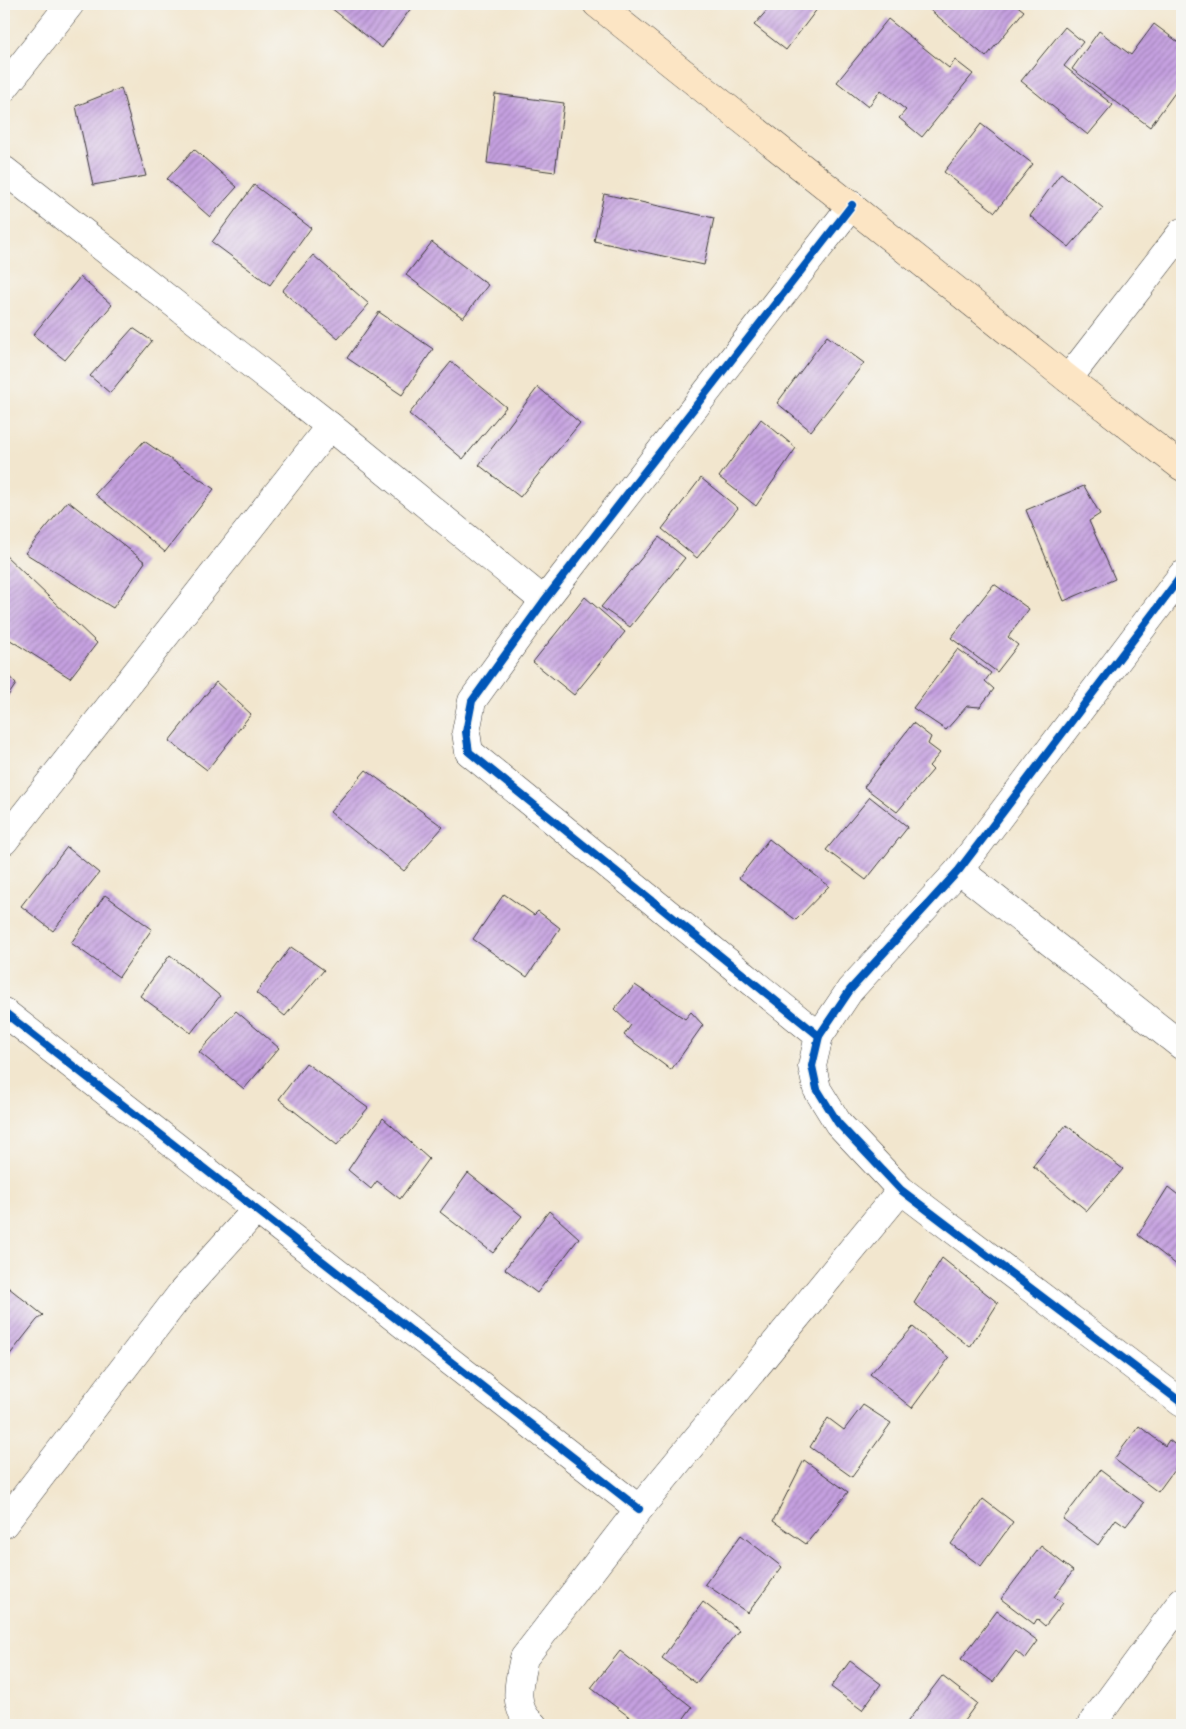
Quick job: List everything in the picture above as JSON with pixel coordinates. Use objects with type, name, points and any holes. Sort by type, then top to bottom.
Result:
[{"type":"street","points":[[4,88],[70,4]]},
{"type":"street","points":[[597,4],[852,205],[1068,379],[1182,467]]},
{"type":"street","points":[[4,170],[330,426],[544,601]]},
{"type":"street","points":[[820,1036],[469,752],[466,732],[472,701],[544,601],[852,205]]},
{"type":"street","points":[[1068,379],[1182,232]]},
{"type":"street","points":[[4,841],[330,426]]},
{"type":"street","points":[[1182,574],[959,870],[850,990],[820,1036],[812,1066],[817,1089],[838,1123],[901,1190],[1182,1403]]},
{"type":"street","points":[[959,870],[1182,1046]]},
{"type":"street","points":[[4,1012],[639,1509]]},
{"type":"street","points":[[533,1725],[526,1720],[519,1707],[518,1685],[524,1658],[639,1509],[901,1190]]},
{"type":"street","points":[[4,1524],[183,1291],[256,1210]]},
{"type":"street","points":[[1091,1725],[1182,1601]]},
{"type":"building","points":[[326,4],[414,4],[382,48]]},
{"type":"building","points":[[768,4],[821,4],[786,50],[754,25],[771,6]]},
{"type":"building","points":[[923,4],[1015,4],[1024,11],[986,57]]},
{"type":"building","points":[[888,19],[949,68],[955,60],[973,74],[922,137],[899,118],[906,110],[881,90],[868,107],[837,82]]},
{"type":"building","points":[[1154,24],[1182,45],[1182,83],[1150,127],[1072,69],[1099,31],[1131,55]]},
{"type":"building","points":[[1065,27],[1083,42],[1064,66],[1113,105],[1088,135],[1021,81]]},
{"type":"building","points":[[121,88],[146,176],[93,185],[76,106]]},
{"type":"building","points":[[495,94],[564,103],[555,172],[487,163]]},
{"type":"building","points":[[981,124],[1033,164],[995,212],[944,172]]},
{"type":"building","points":[[194,149],[237,187],[210,217],[167,179]]},
{"type":"building","points":[[1061,173],[1103,208],[1069,247],[1030,216]]},
{"type":"building","points":[[254,185],[311,228],[270,285],[212,242]]},
{"type":"building","points":[[604,194],[714,218],[704,265],[594,241]]},
{"type":"building","points":[[432,242],[488,285],[463,318],[406,275]]},
{"type":"building","points":[[313,255],[369,304],[338,339],[282,291]]},
{"type":"building","points":[[80,277],[112,305],[65,360],[33,335]]},
{"type":"building","points":[[379,312],[433,349],[402,395],[347,358]]},
{"type":"building","points":[[133,328],[152,341],[110,393],[90,376]]},
{"type":"building","points":[[827,336],[864,363],[811,431],[777,403]]},
{"type":"building","points":[[451,362],[506,407],[463,459],[409,414]]},
{"type":"building","points":[[538,387],[580,423],[520,497],[479,465]]},
{"type":"building","points":[[761,419],[796,448],[756,506],[719,477]]},
{"type":"building","points":[[144,441],[214,489],[165,552],[95,494]]},
{"type":"building","points":[[701,478],[738,508],[697,558],[662,529]]},
{"type":"building","points":[[1084,486],[1100,514],[1089,521],[1115,579],[1064,601],[1026,510]]},
{"type":"building","points":[[68,501],[145,562],[113,608],[25,553]]},
{"type":"building","points":[[659,537],[685,558],[630,627],[601,607]]},
{"type":"building","points":[[4,554],[97,643],[70,678],[4,636]]},
{"type":"building","points":[[994,584],[1029,609],[1008,637],[1018,645],[997,672],[951,638]]},
{"type":"building","points":[[585,597],[625,632],[574,695],[533,662]]},
{"type":"building","points":[[958,649],[991,673],[985,681],[994,689],[980,707],[967,706],[946,730],[913,708]]},
{"type":"building","points":[[4,671],[16,684],[4,702]]},
{"type":"building","points":[[216,682],[251,714],[207,770],[169,741]]},
{"type":"building","points":[[913,723],[931,737],[928,744],[940,753],[929,766],[933,770],[897,812],[864,787]]},
{"type":"building","points":[[366,770],[443,827],[404,871],[330,812]]},
{"type":"building","points":[[870,797],[908,827],[866,880],[826,850]]},
{"type":"building","points":[[769,839],[829,886],[796,920],[739,878]]},
{"type":"building","points":[[67,847],[99,873],[53,931],[21,906]]},
{"type":"building","points":[[504,894],[534,915],[538,911],[560,928],[527,977],[473,939]]},
{"type":"building","points":[[105,895],[152,929],[119,977],[71,943]]},
{"type":"building","points":[[291,947],[324,970],[285,1016],[256,993]]},
{"type":"building","points":[[170,955],[220,996],[191,1033],[140,996]]},
{"type":"building","points":[[635,985],[685,1019],[691,1012],[703,1025],[671,1070],[624,1035],[631,1025],[614,1009]]},
{"type":"building","points":[[236,1011],[279,1048],[244,1089],[199,1052]]},
{"type":"building","points":[[306,1063],[368,1108],[337,1145],[279,1099]]},
{"type":"building","points":[[383,1118],[429,1159],[400,1199],[377,1181],[371,1189],[348,1170]]},
{"type":"building","points":[[1066,1125],[1123,1169],[1087,1211],[1033,1166]]},
{"type":"building","points":[[468,1173],[522,1216],[493,1253],[440,1212]]},
{"type":"building","points":[[1168,1187],[1182,1198],[1182,1269],[1138,1235]]},
{"type":"building","points":[[549,1211],[579,1238],[537,1293],[505,1269]]},
{"type":"building","points":[[942,1258],[998,1303],[970,1347],[914,1303]]},
{"type":"building","points":[[4,1284],[43,1315],[4,1362]]},
{"type":"building","points":[[913,1327],[949,1358],[912,1408],[870,1374]]},
{"type":"building","points":[[863,1405],[891,1423],[852,1477],[810,1447],[828,1418],[844,1430]]},
{"type":"building","points":[[1139,1426],[1165,1446],[1169,1440],[1182,1450],[1182,1459],[1158,1492],[1114,1459]]},
{"type":"building","points":[[804,1460],[848,1492],[806,1544],[773,1521]]},
{"type":"building","points":[[1100,1470],[1144,1503],[1126,1526],[1116,1519],[1098,1545],[1063,1519]]},
{"type":"building","points":[[983,1499],[1013,1522],[981,1566],[951,1544]]},
{"type":"building","points":[[741,1535],[782,1567],[748,1613],[705,1584]]},
{"type":"building","points":[[1041,1546],[1073,1571],[1054,1597],[1063,1603],[1045,1626],[1037,1619],[1034,1624],[1001,1599]]},
{"type":"building","points":[[703,1602],[739,1630],[696,1683],[662,1658]]},
{"type":"building","points":[[997,1611],[1038,1641],[1025,1659],[1016,1651],[993,1682],[961,1659]]},
{"type":"building","points":[[620,1651],[692,1707],[679,1725],[640,1725],[591,1688]]},
{"type":"building","points":[[850,1661],[881,1684],[862,1710],[831,1687]]},
{"type":"building","points":[[942,1676],[977,1703],[961,1725],[905,1725]]},
{"type":"cycle path","points":[[819,1036],[469,752],[466,732],[472,701],[544,601],[852,205]]},
{"type":"cycle path","points":[[1182,575],[959,870],[850,990],[819,1036],[812,1066],[817,1089],[838,1123],[901,1190],[1182,1403]]},
{"type":"cycle path","points":[[4,1012],[639,1509]]}]
